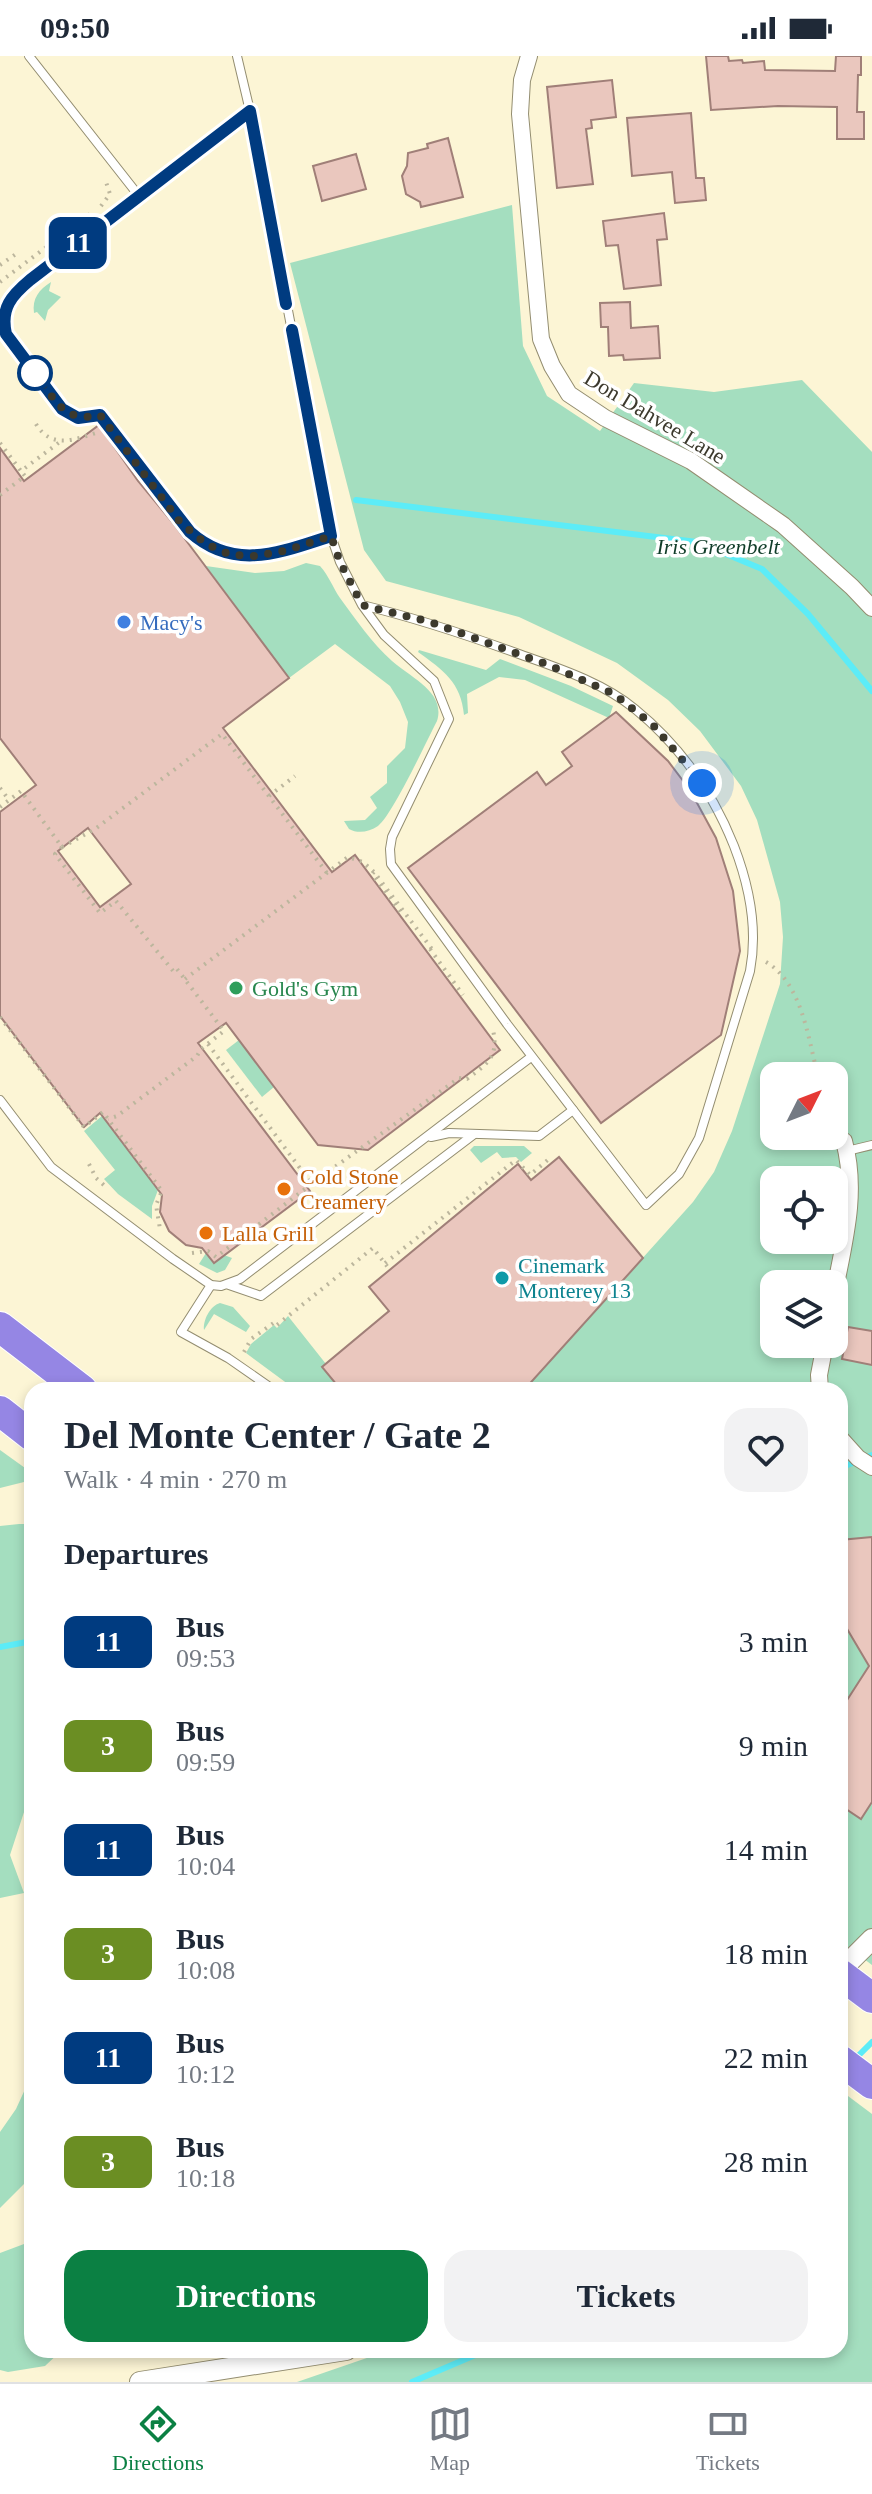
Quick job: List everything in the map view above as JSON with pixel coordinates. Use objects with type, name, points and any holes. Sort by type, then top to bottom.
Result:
[{"type":"highway","points":[[0,1327],[72,1382]]},
{"type":"highway","points":[[0,1411],[24,1430]]},
{"type":"highway","points":[[848,1978],[872,1998]]},
{"type":"street","name":"Don Dahvee Lane","points":[[529,56],[522,80],[520,114],[541,339],[552,366],[569,394],[605,418],[691,461],[783,525],[872,608]]},
{"type":"street","points":[[839,1270],[852,1203],[845,1150]]},
{"type":"street","points":[[819,1382],[822,1358]]},
{"type":"street","points":[[848,1447],[872,1467]]},
{"type":"street","points":[[848,1964],[872,1939]]},
{"type":"street","points":[[140,2382],[294,2358]]},
{"type":"lane","points":[[29,56],[139,196]]},
{"type":"lane","points":[[237,56],[331,536],[340,562],[362,605],[384,635],[434,681],[449,719],[392,837],[391,864],[531,1057],[646,1205],[679,1174],[699,1138],[753,957],[752,913],[727,828],[686,762],[633,708],[614,694],[546,664],[430,622],[362,605]]},
{"type":"lane","points":[[250,111],[12,296],[5,307],[3,319],[6,334],[62,409],[78,418],[100,415],[180,522],[206,544],[231,555],[256,556],[331,536]]},
{"type":"lane","points":[[228,1285],[240,1279],[531,1057]]},
{"type":"lane","points":[[0,1100],[51,1167],[211,1285],[228,1285],[261,1296],[473,1135]]},
{"type":"lane","points":[[426,1138],[449,1133],[539,1136],[573,1110]]},
{"type":"lane","points":[[848,1146],[872,1145]]},
{"type":"lane","points":[[211,1285],[181,1332],[263,1382]]},
{"type":"path","points":[[0,282],[108,200],[109,187],[99,171]]},
{"type":"path","points":[[0,265],[16,254]]},
{"type":"path","points":[[36,424],[52,440],[61,441],[96,433],[103,435]]},
{"type":"path","points":[[21,471],[61,441]]},
{"type":"path","points":[[0,443],[25,476],[0,495]]},
{"type":"path","points":[[108,1119],[117,1116],[154,1089],[224,1031],[177,969],[174,972],[116,901],[100,913],[55,854],[95,829],[222,734],[327,873]]},
{"type":"path","points":[[269,796],[295,776]]},
{"type":"path","points":[[0,788],[9,800]]},
{"type":"path","points":[[0,807],[21,791],[62,847]]},
{"type":"path","points":[[185,979],[348,857],[363,862],[374,872],[464,993]]},
{"type":"path","points":[[374,872],[372,874],[403,915]]},
{"type":"path","points":[[753,957],[769,963],[785,975],[814,1062]]},
{"type":"path","points":[[0,1017],[84,1127],[103,1112],[162,1191],[156,1205],[159,1229],[166,1234]]},
{"type":"path","points":[[188,1253],[208,1251],[216,1257],[459,1078],[467,1079],[490,1062],[496,1044],[493,1030]]},
{"type":"path","points":[[208,1044],[312,1184]]},
{"type":"path","points":[[385,1263],[516,1160],[530,1175],[550,1158]]},
{"type":"path","points":[[89,1164],[96,1178],[109,1191]]},
{"type":"path","points":[[368,1241],[390,1270]]},
{"type":"path","points":[[237,1364],[251,1339],[275,1322],[277,1325],[373,1248]]},
{"type":"green space","name":"Iris Greenbelt","points":[[512,205],[523,346],[547,396],[600,431],[634,383],[714,392],[802,380],[872,452],[872,1965],[848,1947],[848,1382],[531,1382],[693,1202],[714,1172],[732,1131],[780,984],[783,937],[780,902],[757,820],[741,786],[700,731],[668,700],[617,663],[519,617],[386,581],[364,550],[290,263]]},
{"type":"green space","points":[[51,282],[49,291],[61,297],[48,310],[45,321],[37,312],[34,313],[34,303],[40,291]]},
{"type":"green space","points":[[306,563],[320,566],[371,639],[392,661],[425,686],[436,702],[437,721],[400,793],[378,826],[367,831],[352,831],[344,821],[365,820],[377,808],[370,797],[387,783],[387,766],[405,748],[408,722],[400,702],[390,686],[335,644],[289,678],[206,566],[255,573],[284,571]]},
{"type":"green space","points":[[419,650],[486,670],[500,659],[613,706],[609,718],[525,680],[499,677],[467,694],[468,713],[464,715],[455,685]]},
{"type":"green space","points":[[239,1040],[274,1087],[262,1097],[226,1050]]},
{"type":"green space","points":[[102,1116],[158,1190],[152,1206],[152,1219],[118,1194],[104,1179],[115,1170],[84,1131]]},
{"type":"green space","points":[[474,1146],[524,1146],[532,1153],[521,1162],[516,1157],[502,1158],[497,1152],[481,1163],[470,1150]]},
{"type":"green space","points":[[206,1253],[214,1263],[224,1255],[232,1258],[225,1270],[217,1273],[199,1264]]},
{"type":"green space","points":[[220,1303],[233,1307],[250,1326],[246,1332],[214,1314],[204,1330],[208,1314]]},
{"type":"green space","points":[[288,1316],[336,1382],[285,1382],[246,1353],[251,1344],[274,1325],[277,1328]]},
{"type":"green space","points":[[0,1450],[24,1467],[24,1482],[0,1488]]},
{"type":"green space","points":[[24,1524],[24,1812],[10,1855],[24,1893],[0,1898],[0,1526]]},
{"type":"green space","points":[[24,2092],[24,2184],[0,2208],[0,2132]]},
{"type":"green space","points":[[848,2096],[872,2114],[872,2382],[297,2382],[367,2358],[848,2358]]},
{"type":"green space","points":[[24,2244],[24,2358],[54,2358],[45,2366],[8,2372],[0,2370],[0,2253]]},
{"type":"building","points":[[706,56],[728,56],[729,61],[742,60],[743,63],[764,61],[765,70],[835,71],[836,56],[861,56],[857,112],[864,112],[864,139],[837,139],[837,107],[778,106],[711,110]]},
{"type":"building","points":[[612,80],[616,117],[591,120],[592,128],[586,129],[593,184],[557,188],[547,87]]},
{"type":"building","points":[[691,113],[696,178],[704,178],[706,200],[675,203],[672,172],[632,176],[627,118]]},
{"type":"building","points":[[448,138],[463,197],[421,207],[420,202],[406,194],[402,176],[408,153]]},
{"type":"building","points":[[356,154],[366,189],[322,201],[313,166]]},
{"type":"building","points":[[664,213],[667,239],[657,240],[661,285],[624,289],[618,245],[606,246],[603,221]]},
{"type":"building","points":[[630,302],[631,328],[658,326],[660,358],[624,360],[623,355],[609,356],[608,327],[601,327],[600,303]]},
{"type":"building","points":[[99,425],[138,481],[289,678],[223,728],[332,872],[355,855],[500,1050],[368,1150],[318,1145],[226,1023],[198,1043],[310,1191],[214,1263],[202,1248],[186,1245],[169,1231],[160,1212],[162,1195],[100,1113],[84,1127],[0,1016],[0,812],[36,785],[0,738],[0,448],[24,481]],"holes":[[[88,828],[131,884],[100,907],[58,851]]]},
{"type":"building","points":[[616,712],[668,761],[690,790],[716,838],[733,891],[740,951],[721,1035],[601,1123],[408,868],[537,772],[546,785],[572,766],[562,752]]},
{"type":"building","name":"Cinemark Monterey 13","points":[[559,1157],[643,1258],[531,1382],[334,1382],[322,1367],[389,1311],[369,1287],[518,1164],[531,1180]]},
{"type":"building","points":[[848,1327],[872,1331],[872,1365],[842,1359],[848,1358]]},
{"type":"building","points":[[872,1537],[872,1802],[861,1819],[848,1810],[848,1699],[869,1666],[848,1631],[848,1539]]},
{"type":"waterway","points":[[356,500],[697,542],[762,569],[808,614],[872,691]]},
{"type":"waterway","points":[[848,1465],[872,1455]]},
{"type":"waterway","points":[[0,1647],[24,1642]]},
{"type":"waterway","points":[[855,2059],[872,2042]]},
{"type":"waterway","points":[[412,2382],[468,2358]]},
{"type":"bus line","name":"11","points":[[286,304],[250,111],[30,280],[7,301],[3,319],[6,334],[62,409],[78,418],[100,415],[190,532],[206,544],[243,557],[284,551],[331,536],[292,330]]},
{"type":"place","name":"Macy's","points":[[124,622]]},
{"type":"place","name":"Gold's Gym","points":[[236,988]]},
{"type":"place","name":"Cold Stone Creamery","points":[[284,1189]]},
{"type":"place","name":"Lalla Grill","points":[[206,1233]]},
{"type":"place","name":"Cinemark Monterey 13","points":[[502,1278]]},
{"type":"route","points":[[35,373],[69,415],[87,418],[100,415],[180,522],[206,544],[243,557],[284,551],[331,536],[340,562],[362,605],[430,622],[546,664],[614,694],[653,725],[702,783]]}]
